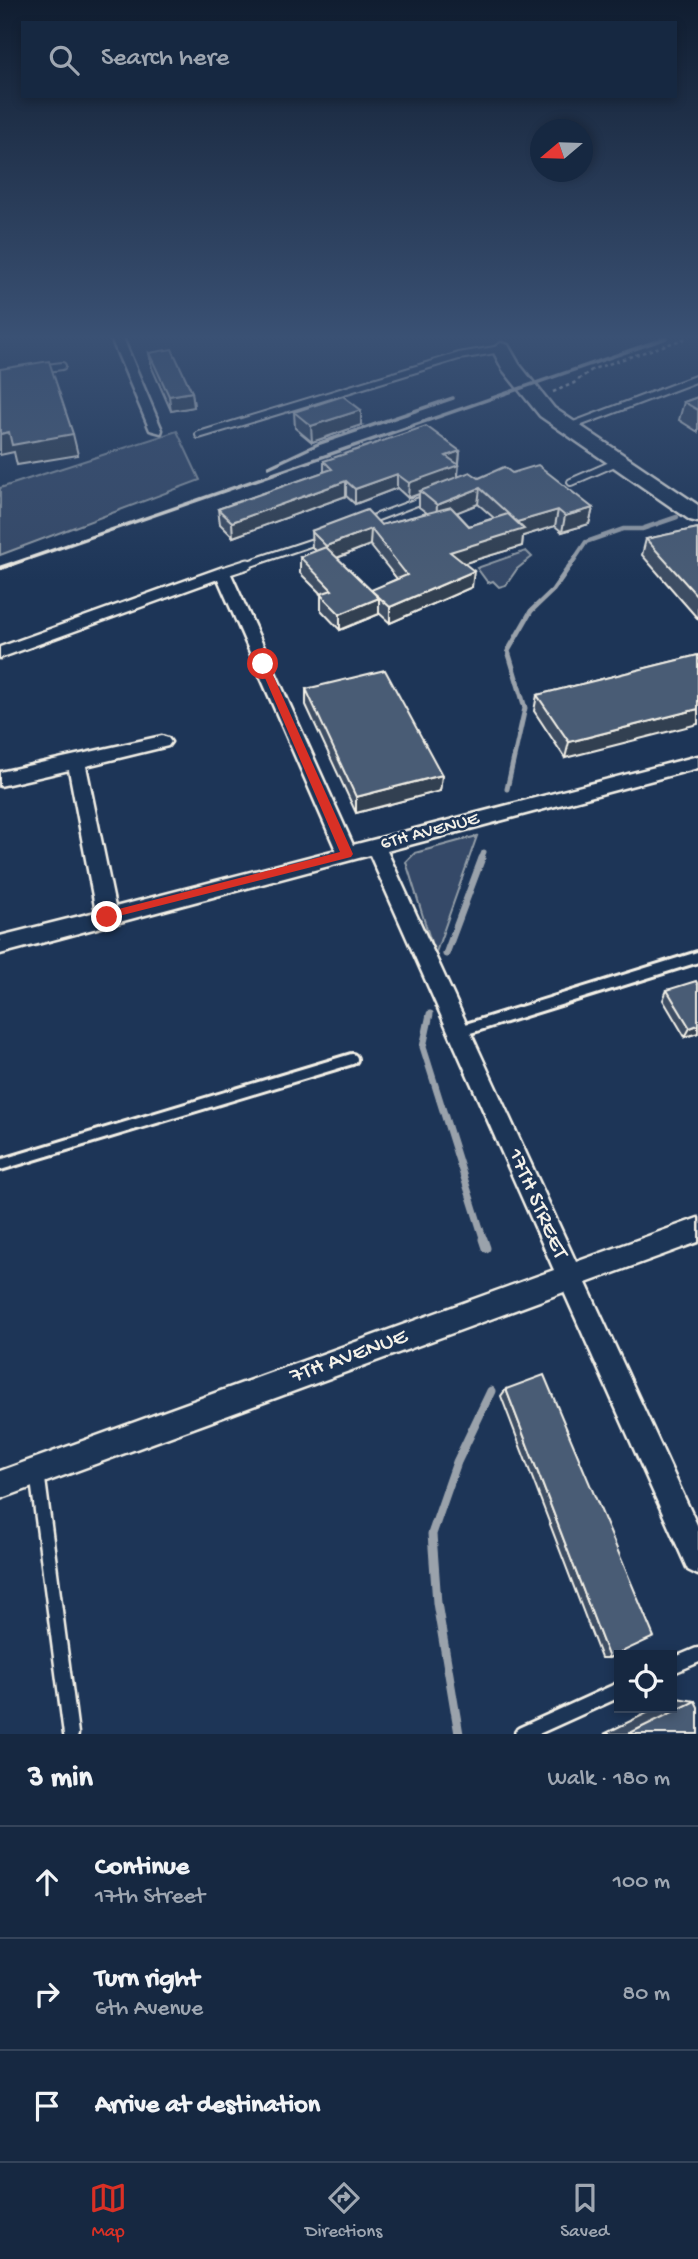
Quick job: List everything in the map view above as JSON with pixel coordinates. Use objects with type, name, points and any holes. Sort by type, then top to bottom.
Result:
[{"type":"main road","points":[[559,419],[617,462],[698,515]]},
{"type":"main road","points":[[567,419],[571,426]]},
{"type":"street","points":[[151,419],[156,430]]},
{"type":"street","points":[[0,653],[223,572],[347,854]]},
{"type":"street","points":[[0,779],[162,742]]},
{"type":"street","points":[[76,762],[107,917]]},
{"type":"street","name":"6TH AVENUE","points":[[0,945],[698,762]]},
{"type":"street","name":"17TH STREET","points":[[376,847],[698,1560]]},
{"type":"street","name":"7TH AVENUE","points":[[0,1485],[698,1230]]},
{"type":"lane","points":[[199,435],[252,419]]},
{"type":"lane","points":[[571,426],[590,419]]},
{"type":"lane","points":[[571,482],[617,462]]},
{"type":"lane","points":[[352,527],[438,494]]},
{"type":"lane","points":[[223,572],[327,537]]},
{"type":"lane","points":[[460,1031],[698,957]]},
{"type":"lane","points":[[0,1165],[352,1059]]},
{"type":"lane","points":[[37,1471],[71,1734]]},
{"type":"lane","points":[[677,1664],[698,1655]]},
{"type":"lane","points":[[525,1733],[614,1692]]},
{"type":"shaded area","points":[[177,431],[200,480],[0,555],[0,488]]},
{"type":"shaded area","points":[[526,551],[532,557],[517,569],[506,585],[499,587],[493,581],[488,583],[477,568]]},
{"type":"shaded area","points":[[477,836],[435,955],[406,862],[415,853]]},
{"type":"building","points":[[0,419],[68,419],[73,434],[12,445],[9,432],[0,434]]},
{"type":"building","points":[[302,419],[333,419],[311,426]]},
{"type":"building","points":[[426,426],[460,451],[446,456],[459,465],[409,483],[397,474],[355,489],[346,481],[232,522],[218,509],[332,469],[324,461]]},
{"type":"building","points":[[538,465],[593,508],[565,516],[558,510],[517,522],[480,488],[437,505],[420,491],[470,472],[479,478],[504,467],[512,473]]},
{"type":"building","points":[[451,507],[469,526],[508,514],[524,529],[450,552],[474,571],[390,607],[371,590],[407,575],[371,529],[326,546],[311,531],[367,510],[381,525]]},
{"type":"building","points":[[698,528],[698,597],[646,539]]},
{"type":"building","points":[[326,547],[379,598],[340,614],[320,594],[332,590],[300,557]]},
{"type":"building","points":[[698,655],[698,709],[569,742],[537,695]]},
{"type":"building","points":[[385,670],[442,775],[356,797],[306,689]]},
{"type":"building","points":[[696,981],[698,1025],[690,1028],[667,990]]},
{"type":"building","points":[[544,1375],[654,1637],[626,1650],[614,1650],[614,1656],[609,1658],[506,1389]]},
{"type":"building","points":[[695,1701],[698,1707],[698,1734],[628,1734],[671,1713],[677,1713],[677,1710]]},
{"type":"waterway","points":[[570,566],[586,542],[623,529],[642,529],[677,517]]},
{"type":"waterway","points":[[507,789],[525,708],[508,651],[531,611],[553,590],[571,564]]},
{"type":"waterway","points":[[481,859],[484,852]]},
{"type":"waterway","points":[[446,954],[482,858]]},
{"type":"waterway","points":[[430,1014],[423,1047],[484,1241]]},
{"type":"waterway","points":[[483,1239],[486,1248]]},
{"type":"waterway","points":[[459,1734],[437,1603],[432,1534],[457,1462],[491,1391]]},
{"type":"railway","points":[[269,467],[320,443],[391,419]]},
{"type":"railway","points":[[7,566],[432,419]]},
{"type":"railway","points":[[0,568],[12,564]]},
{"type":"route","points":[[107,917],[347,854],[263,664]]}]
